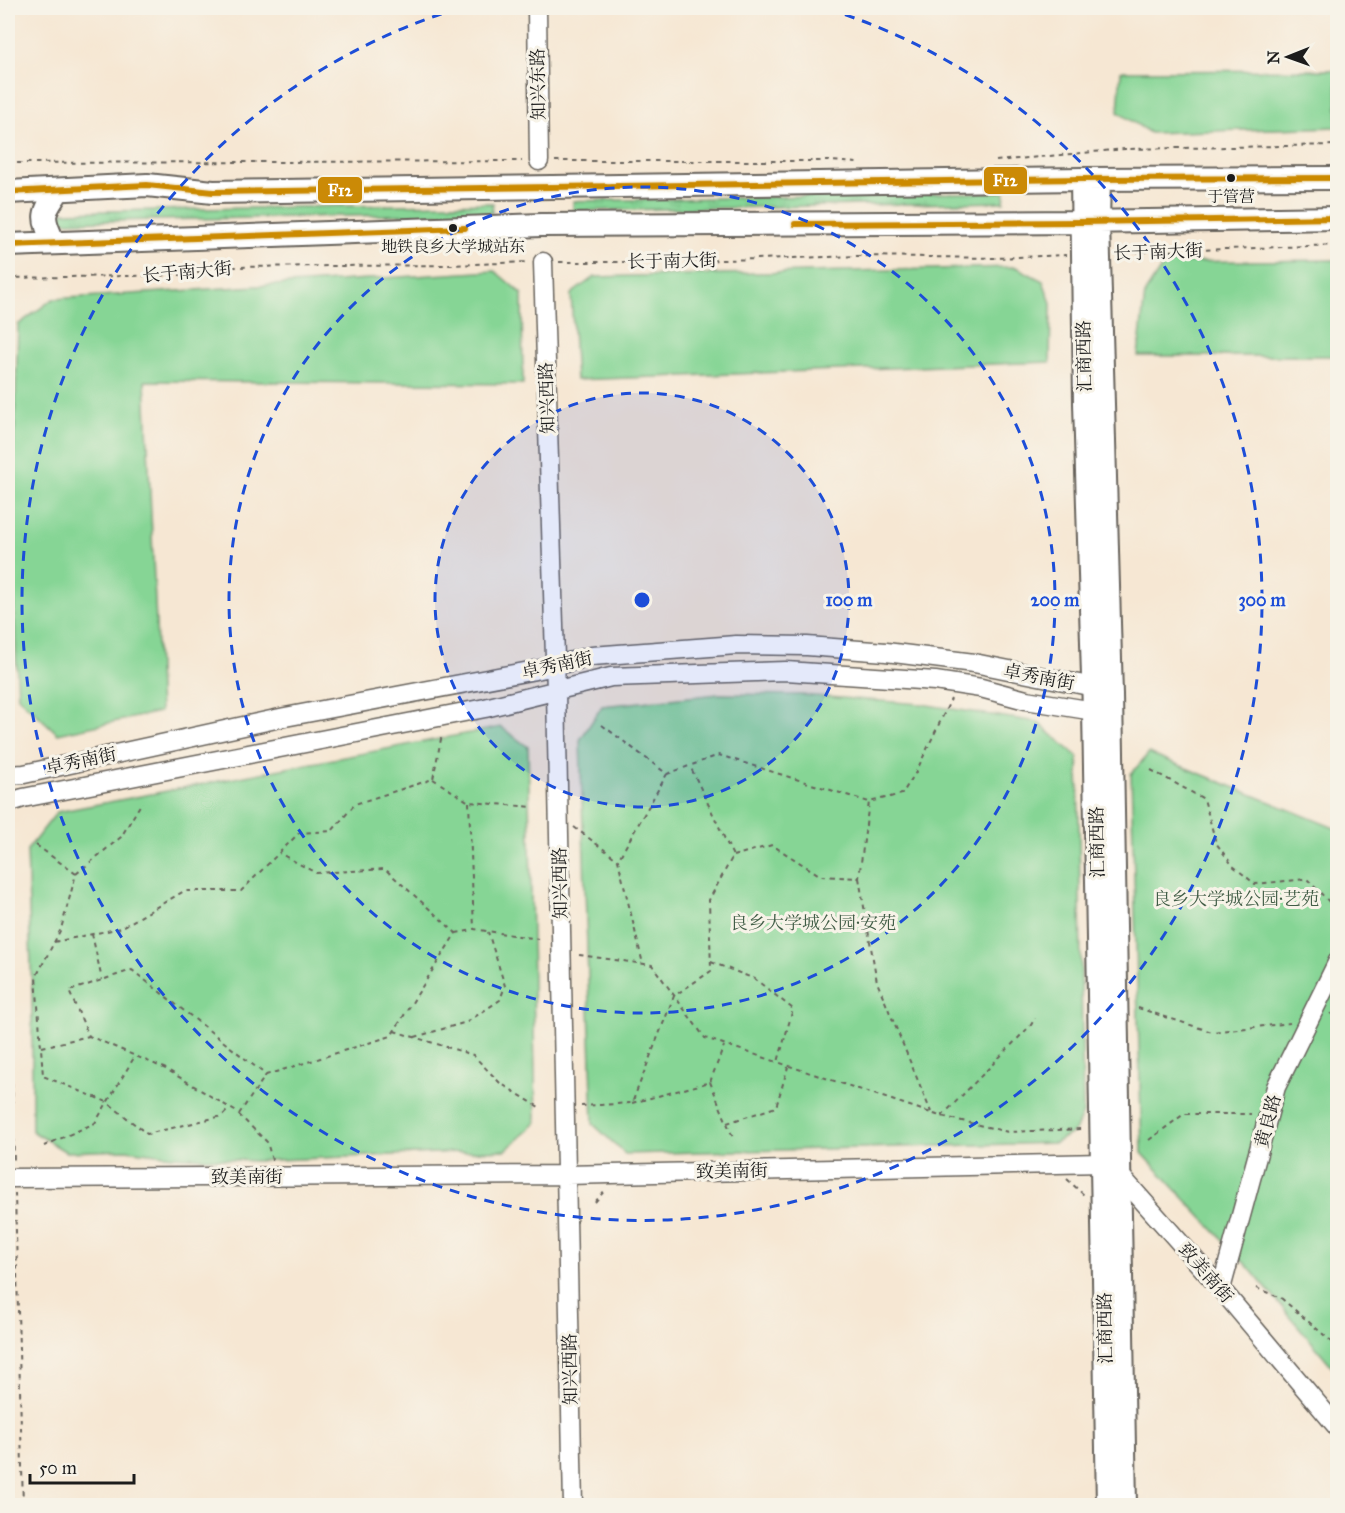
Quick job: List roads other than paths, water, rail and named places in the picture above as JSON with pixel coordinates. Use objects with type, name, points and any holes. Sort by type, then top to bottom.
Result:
[{"type":"main road","points":[[8,192],[147,185],[213,192],[1090,179],[1338,178]]},
{"type":"main road","name":"汇商西路","points":[[1090,179],[1091,254],[1086,427],[1103,702],[1111,1168],[1125,1506]]},
{"type":"main road","points":[[54,243],[45,225],[45,212],[59,190]]},
{"type":"main road","name":"长于南大街","points":[[8,245],[541,225],[1090,222],[1338,218]]},
{"type":"main road","name":"汇商西路","points":[[1108,1506],[1111,1168]]},
{"type":"street","name":"知兴东路","points":[[537,8],[539,161]]},
{"type":"street","name":"知兴西路","points":[[543,262],[556,691],[573,1506]]},
{"type":"street","name":"卓秀南街","points":[[8,775],[24,774],[285,717],[546,668],[592,656],[736,645],[807,646],[886,652],[974,663],[1103,702]]},
{"type":"street","name":"卓秀南街","points":[[8,803],[485,708],[611,677],[786,671],[935,681],[981,688],[1026,700],[1103,702]]},
{"type":"street","name":"黄良路","points":[[1221,1289],[1276,1087],[1338,961]]},
{"type":"street","name":"致美南街","points":[[11,1178],[566,1175],[1111,1168],[1221,1289],[1338,1428]]},
{"type":"place","name":"于管营","points":[[1231,178]]},
{"type":"place","name":"地铁良乡大学城站东","points":[[453,228]]},
{"type":"park label","name":"良乡大学城公园·艺苑","points":[[1236,899]]},
{"type":"park label","name":"良乡大学城公园·安苑","points":[[813,923]]}]
